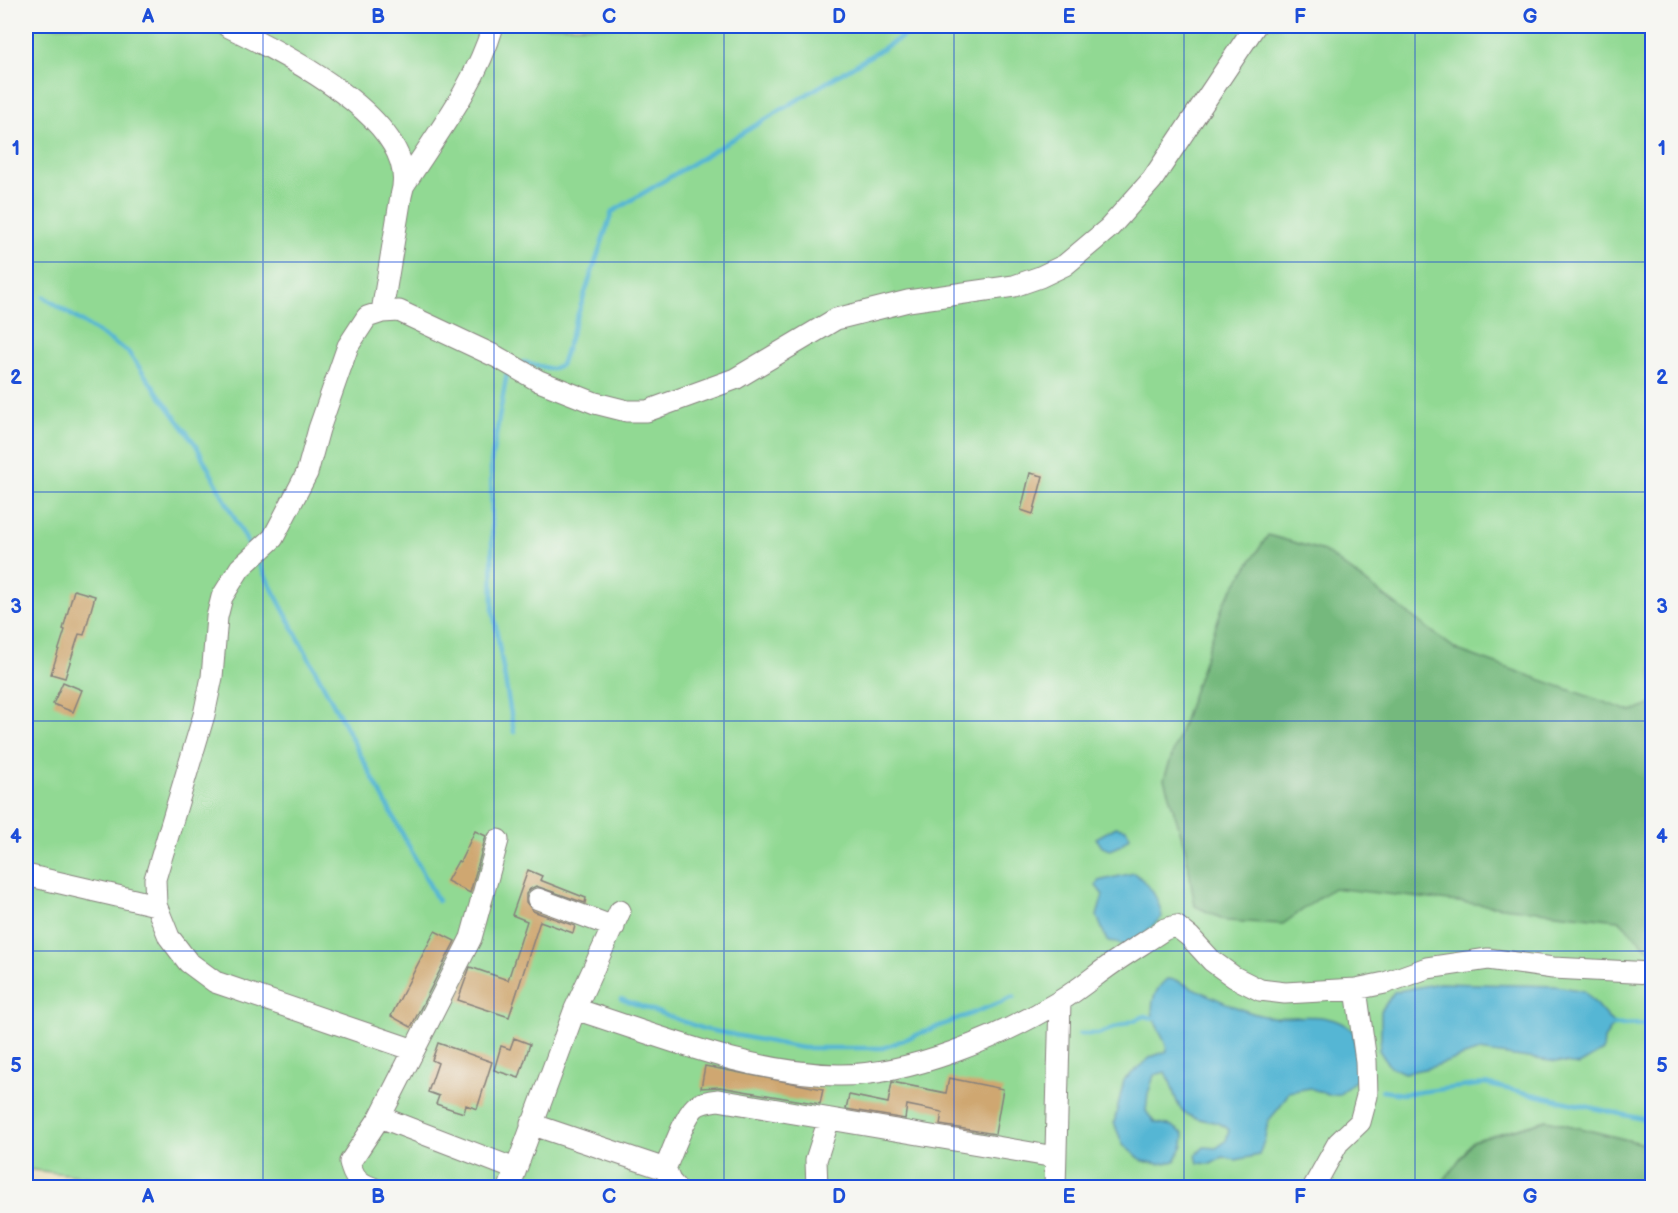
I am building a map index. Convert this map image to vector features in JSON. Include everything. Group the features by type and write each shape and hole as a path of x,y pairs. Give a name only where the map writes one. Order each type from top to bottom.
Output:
{"street":[{"path":"227,26 284,54 355,103 391,140 402,169 404,185"},
{"path":"382,312 404,185 464,93 478,66 493,26"},
{"path":"414,1050 215,982 188,962 169,937 156,905 155,879 204,715 212,677 217,617 222,597 240,568 273,538 307,473 319,429 348,346 368,317 382,312 399,311 497,357 539,381 596,403 627,411 647,411 735,378 836,319 908,301 1014,286 1065,265 1109,228 1152,180 1255,26"},
{"path":"373,1188 360,1183 352,1174 350,1162 380,1117 471,938 498,840"},
{"path":"26,875 156,905"},
{"path":"380,1117 512,1178 575,1009 617,919 538,899"},
{"path":"575,1009 720,1055 779,1068 839,1075 890,1070 942,1056 1016,1024 1060,1001 1165,929 1176,926 1191,937 1212,961 1234,977 1260,990 1302,993 1356,989 1386,983 1427,968 1488,959 1553,968 1653,974"},
{"path":"1313,1188 1338,1143 1360,1122 1367,1096 1366,1061 1356,989"},
{"path":"1055,1188 1060,1001"},
{"path":"676,1188 665,1169 689,1117 695,1107 707,1101 718,1100 1055,1157"},
{"path":"817,1188 816,1160 829,1119"},
{"path":"531,1124 665,1169"}],"green space":[{"path":"26,26 1652,26 1652,1146 1547,1120 1473,1141 1439,1188 177,1188 26,1169"},
{"path":"1268,535 1324,551 1457,650 1632,712 1652,704 1652,953 1619,920 1333,888 1283,924 1227,921 1195,906 1185,847 1164,779 1224,602"},
{"path":"1547,1120 1652,1146 1652,1187 1439,1187 1473,1141"}],"water":[{"path":"1116,827 1126,829 1130,836 1121,845 1110,850 1102,847 1096,838"},
{"path":"1134,873 1153,892 1162,917 1125,948 1117,942 1107,941 1097,916 1103,895 1096,886 1098,881"},
{"path":"1167,979 1175,980 1260,1015 1325,1018 1345,1025 1354,1032 1359,1077 1340,1094 1328,1095 1310,1088 1289,1092 1268,1121 1259,1155 1236,1160 1223,1157 1211,1164 1198,1163 1196,1155 1204,1147 1216,1148 1226,1141 1229,1130 1218,1123 1187,1114 1179,1106 1165,1072 1154,1075 1146,1111 1154,1122 1172,1126 1184,1134 1183,1145 1175,1161 1159,1164 1143,1161 1123,1145 1114,1123 1124,1080 1151,1057 1167,1051 1152,1008 1156,992"},
{"path":"1439,983 1556,986 1584,991 1614,1025 1604,1039 1603,1051 1579,1065 1479,1051 1429,1068 1404,1073 1389,1066 1379,1050 1381,1011 1394,992"}],"building":[{"path":"1030,473 1043,476 1033,514 1021,510"},
{"path":"74,590 95,596 84,635 79,634 65,678 51,674 65,630 63,629"},
{"path":"63,682 82,690 73,712 53,704"},
{"path":"475,831 486,836 470,893 447,881 458,861 460,862"},
{"path":"528,870 542,876 540,880 586,898 585,903 536,886 526,894 526,902 533,911 575,926 573,933 540,921 509,1017 458,1000 470,967 508,980 527,921 512,915"},
{"path":"435,931 455,941 411,1027 391,1016"},
{"path":"514,1038 530,1044 519,1078 494,1070 501,1046 510,1049"},
{"path":"438,1043 492,1062 477,1109 466,1105 464,1113 436,1104 439,1096 428,1092 438,1063 432,1060"},
{"path":"705,1066 823,1089 820,1104 720,1087 701,1088"},
{"path":"949,1078 1003,1089 995,1134 940,1125 942,1112 907,1105 905,1119 846,1109 849,1095 888,1103 892,1082 946,1093"}],"waterway":[{"path":"523,362 551,369 561,365 612,212 920,26"},
{"path":"44,297 128,352 196,445 251,549"},
{"path":"509,370 491,463 493,610 514,732"},
{"path":"258,562 438,901"},
{"path":"621,999 704,1029 802,1048 883,1048 1014,997"},
{"path":"1080,1034 1098,1034 1145,1016 1153,1018"},
{"path":"1614,1025 1652,1024"},
{"path":"1382,1091 1402,1094 1485,1084 1652,1121"}]}
